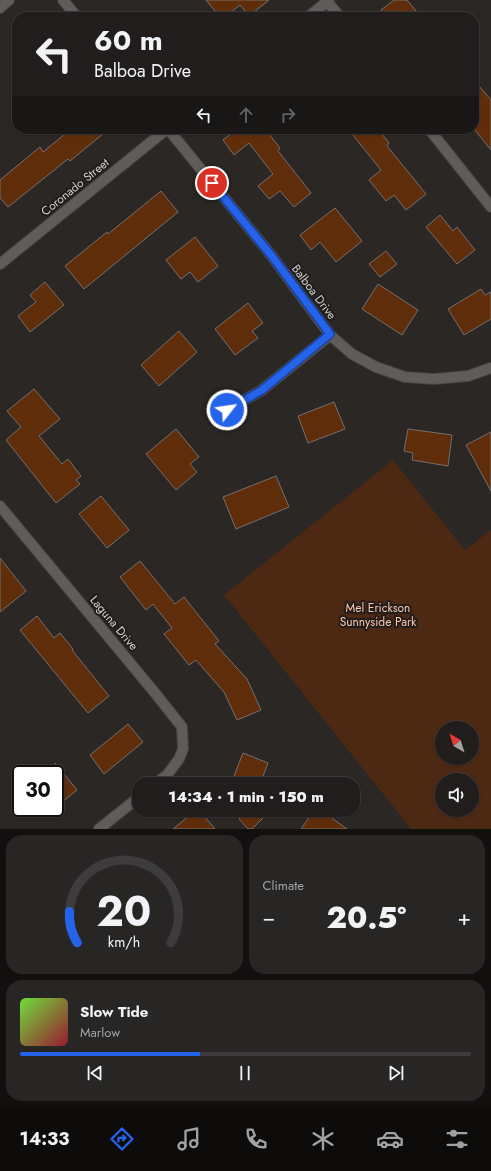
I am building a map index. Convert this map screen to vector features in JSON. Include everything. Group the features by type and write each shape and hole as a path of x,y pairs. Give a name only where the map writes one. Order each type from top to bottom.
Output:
{"street":[{"path":"0,8 9,0"},
{"path":"63,0 73,12"},
{"path":"314,12 327,0 336,12"},
{"name":"Coronado Street","path":"0,264 161,134"},
{"name":"Balboa Drive","path":"171,134 271,255 330,334 352,354 376,367 405,377 434,379 468,376 491,368"},
{"path":"433,134 491,207"},
{"path":"227,410 262,390 330,334"},
{"name":"Laguna Drive","path":"2,512 182,727 182,749 179,759 163,777"},
{"path":"100,829 132,803"}],"green space":[{"name":"Mel Erickson Sunnyside Park","path":"393,460 465,550 491,530 491,829 411,829 224,595"}],"building":[{"path":"206,0 269,0 254,12 246,12 240,5 231,12 216,12"},
{"path":"394,0 407,0 417,12 382,12 381,10"},
{"path":"479,86 491,100 491,150 478,134"},
{"path":"65,134 103,134 70,161 68,159 8,207 0,198 0,180 40,147 43,152"},
{"path":"231,134 269,134 280,148 278,151 311,193 294,207 280,191 269,199 258,186 273,174 249,143 234,155 223,140"},
{"path":"352,134 382,134 389,143 387,146 426,194 406,210 394,195 386,201 369,180 381,170"},
{"path":"161,191 178,212 84,289 65,266 107,232 108,234"},
{"path":"335,208 362,241 336,262 320,242 311,250 300,235"},
{"path":"440,215 453,231 457,227 475,250 457,264 426,227"},
{"path":"195,237 218,266 198,282 190,272 181,279 166,260"},
{"path":"386,251 397,264 380,277 369,264"},
{"path":"45,282 64,305 30,332 18,316 36,302 30,295"},
{"path":"378,284 418,310 402,335 362,309"},
{"path":"481,289 485,295 491,292 491,319 464,335 448,309"},
{"path":"248,303 263,323 252,331 258,338 235,355 215,329"},
{"path":"179,331 197,352 159,386 141,365"},
{"path":"34,389 60,419 39,436 62,464 68,459 81,476 76,480 80,484 56,503 6,440 21,427 7,411"},
{"path":"334,402 345,429 308,443 298,416"},
{"path":"176,429 199,457 190,464 197,472 176,490 146,454"},
{"path":"408,429 452,435 448,466 412,460 413,453 404,451"},
{"path":"491,432 491,491 466,445"},
{"path":"276,476 289,507 236,529 223,497"},
{"path":"101,496 129,530 107,548 79,514"},
{"path":"0,558 26,591 0,612"},
{"path":"140,561 175,604 184,597 219,641 215,644 247,679 261,710 237,720 224,692 196,660 189,665 164,634 172,628 153,604 146,610 120,577"},
{"path":"37,616 54,638 60,633 109,696 88,713 20,630"},
{"path":"128,724 143,742 104,774 90,755"},
{"path":"243,753 268,763 263,777 234,777"},
{"path":"64,774 77,790 64,801"},
{"path":"188,817 205,817 215,829 173,829"},
{"path":"241,817 264,817 252,829 248,829 239,819"},
{"path":"309,817 330,817 347,829 301,829"}],"route":[{"path":"212,183 271,255 330,334 262,390 227,410"}]}
